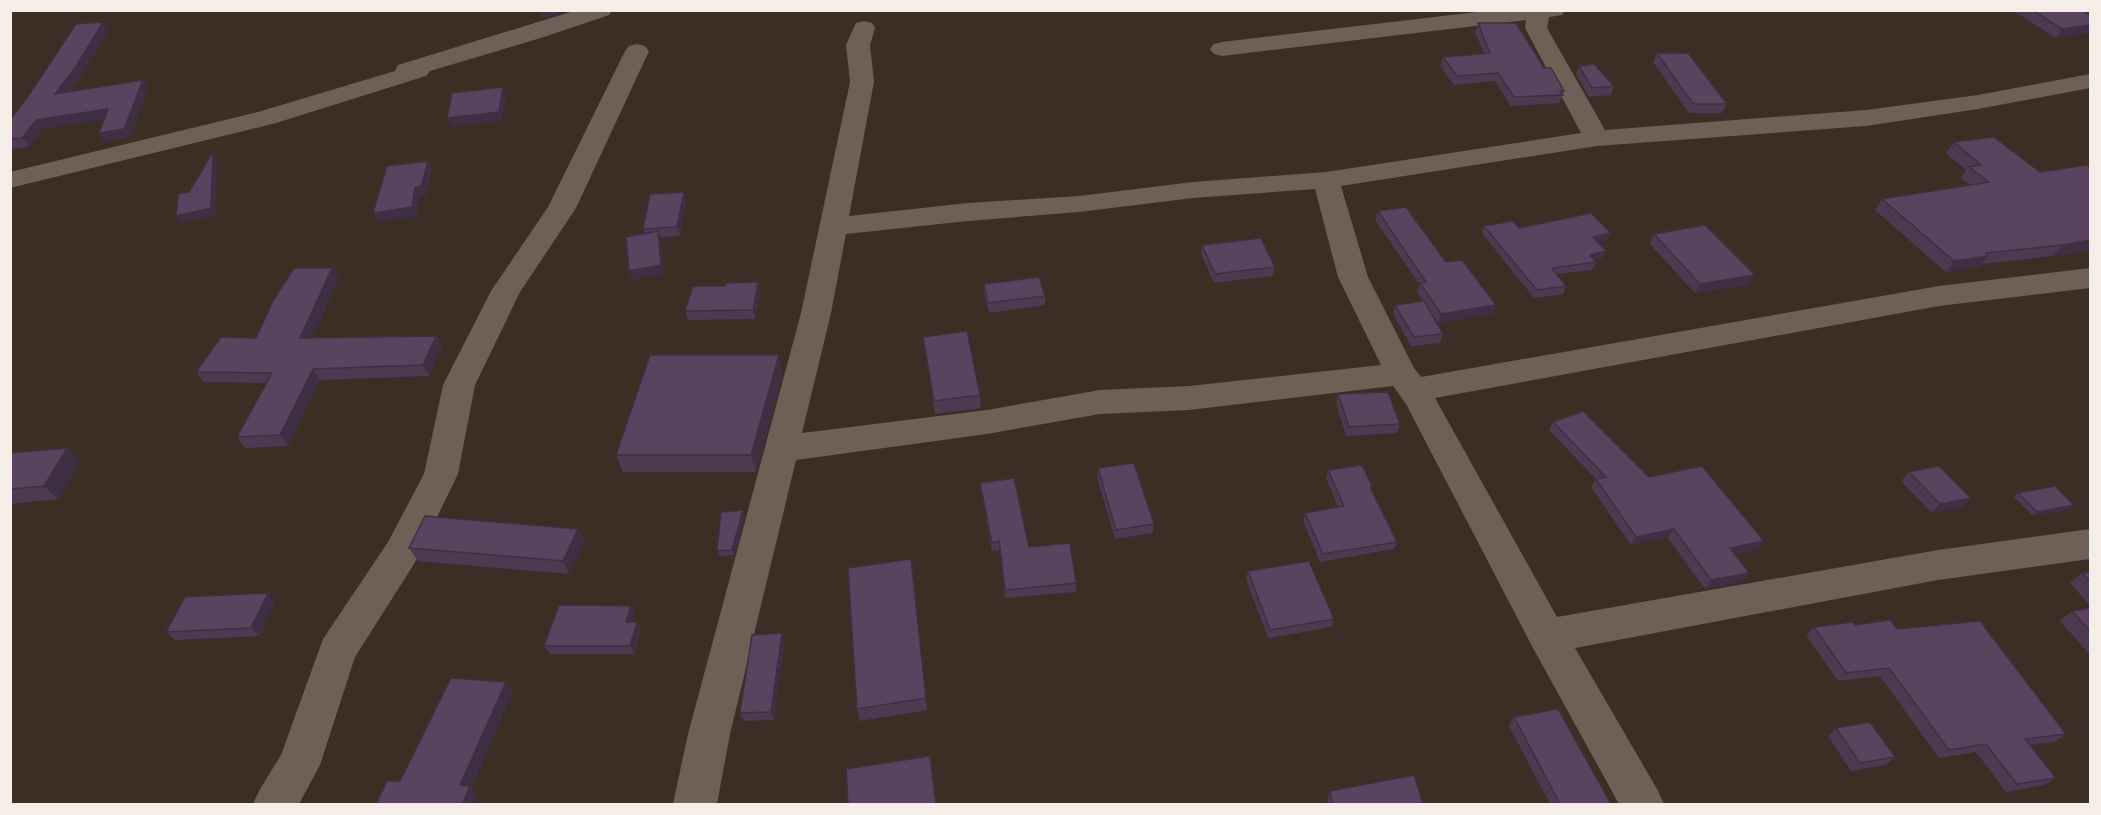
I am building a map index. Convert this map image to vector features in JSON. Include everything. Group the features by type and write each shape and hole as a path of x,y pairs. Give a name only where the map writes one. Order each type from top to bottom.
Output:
{"street":[{"path":"10,180 257,119 375,87 412,70 601,10"},
{"path":"1222,49 1547,11"},
{"path":"1547,11 1536,28 1596,138"},
{"path":"695,804 709,734 816,313 862,82 858,45 864,28"},
{"path":"275,804 299,765 337,651 401,553 441,474 459,385 506,291 562,208 636,51"},
{"path":"833,227 968,212 1079,204 1193,190 1326,180 1596,138 1866,118 1978,102 2091,81"},
{"path":"1326,180 1353,277 1406,382 1642,804"},
{"path":"780,449 987,422 1100,402 1190,398 1406,382 1939,296 2091,278"},
{"path":"1547,636 1938,565 2091,544"}],"building":[{"path":"2032,10 2082,10 2091,16 2091,25 2062,29"},
{"path":"103,22 77,65 55,94 143,80 124,129 99,133 108,109 36,120 22,138 10,139 10,120 76,24"},
{"path":"1478,23 1516,23 1544,68 1551,68 1564,91 1560,91 1563,95 1514,97 1498,73 1457,76 1443,57 1490,53"},
{"path":"1657,53 1688,53 1727,104 1693,104"},
{"path":"1594,64 1614,86 1592,88 1579,66"},
{"path":"503,87 499,112 447,118 452,93"},
{"path":"1994,137 2040,172 2087,165 2091,168 2091,240 1986,253 1988,256 1954,261 1882,199 1989,182 1969,167 1981,165 1954,142"},
{"path":"213,152 211,208 176,216 178,194 189,192"},
{"path":"428,161 421,187 415,187 412,207 373,213 387,166"},
{"path":"684,192 677,227 643,229 650,194"},
{"path":"1406,207 1446,262 1462,260 1496,305 1441,314 1420,283 1426,282 1378,211"},
{"path":"1591,213 1611,233 1593,237 1606,251 1590,255 1596,262 1552,268 1566,286 1537,290 1484,226 1513,221 1519,228"},
{"path":"1705,225 1755,275 1700,284 1654,234"},
{"path":"658,231 661,265 629,271 626,237"},
{"path":"1261,238 1275,267 1215,274 1202,245"},
{"path":"294,268 332,268 300,338 436,336 423,365 313,369 280,435 237,437 272,373 196,372 221,337 256,338 273,301"},
{"path":"1039,277 1045,296 988,303 984,284"},
{"path":"758,282 753,310 685,311 693,286 725,286 726,283"},
{"path":"1424,301 1443,334 1414,337 1395,305"},
{"path":"967,331 980,395 934,401 923,337"},
{"path":"650,355 779,355 751,455 616,455"},
{"path":"1388,392 1400,424 1349,427 1338,394"},
{"path":"1583,411 1649,477 1702,466 1764,541 1730,548 1749,573 1711,580 1674,529 1636,537 1596,479 1606,477 1553,422"},
{"path":"67,448 44,486 10,489 10,453"},
{"path":"1134,463 1154,524 1116,530 1098,468"},
{"path":"1362,465 1372,486 1370,487 1397,542 1323,554 1305,513 1344,506 1328,470"},
{"path":"1939,466 1971,498 1940,504 1909,472"},
{"path":"1014,478 1029,547 1070,543 1076,583 1005,590 999,541 992,543 980,483"},
{"path":"2055,486 2074,505 2037,512 2018,493"},
{"path":"743,510 732,550 717,551 721,512"},
{"path":"425,516 578,529 563,561 409,548"},
{"path":"911,559 926,698 857,709 848,568"},
{"path":"1309,561 1334,619 1270,630 1248,571"},
{"path":"2091,572 2091,583 2082,573"},
{"path":"268,593 251,628 166,632 185,597"},
{"path":"559,605 631,606 626,622 637,622 630,646 544,646"},
{"path":"2091,608 2091,632 2072,611"},
{"path":"1890,620 1897,629 1980,621 2066,734 2025,739 2056,778 2017,784 1986,744 1949,750 1889,668 1846,673 1814,627"},
{"path":"782,633 771,712 740,713 752,635"},
{"path":"451,678 506,682 460,785 470,786 462,804 376,804 387,781 400,781"},
{"path":"1558,709 1611,804 1560,804 1514,717"},
{"path":"1870,722 1895,757 1860,763 1836,728"},
{"path":"930,756 936,804 848,804 846,769"},
{"path":"1414,775 1423,804 1332,804 1330,791"}]}
